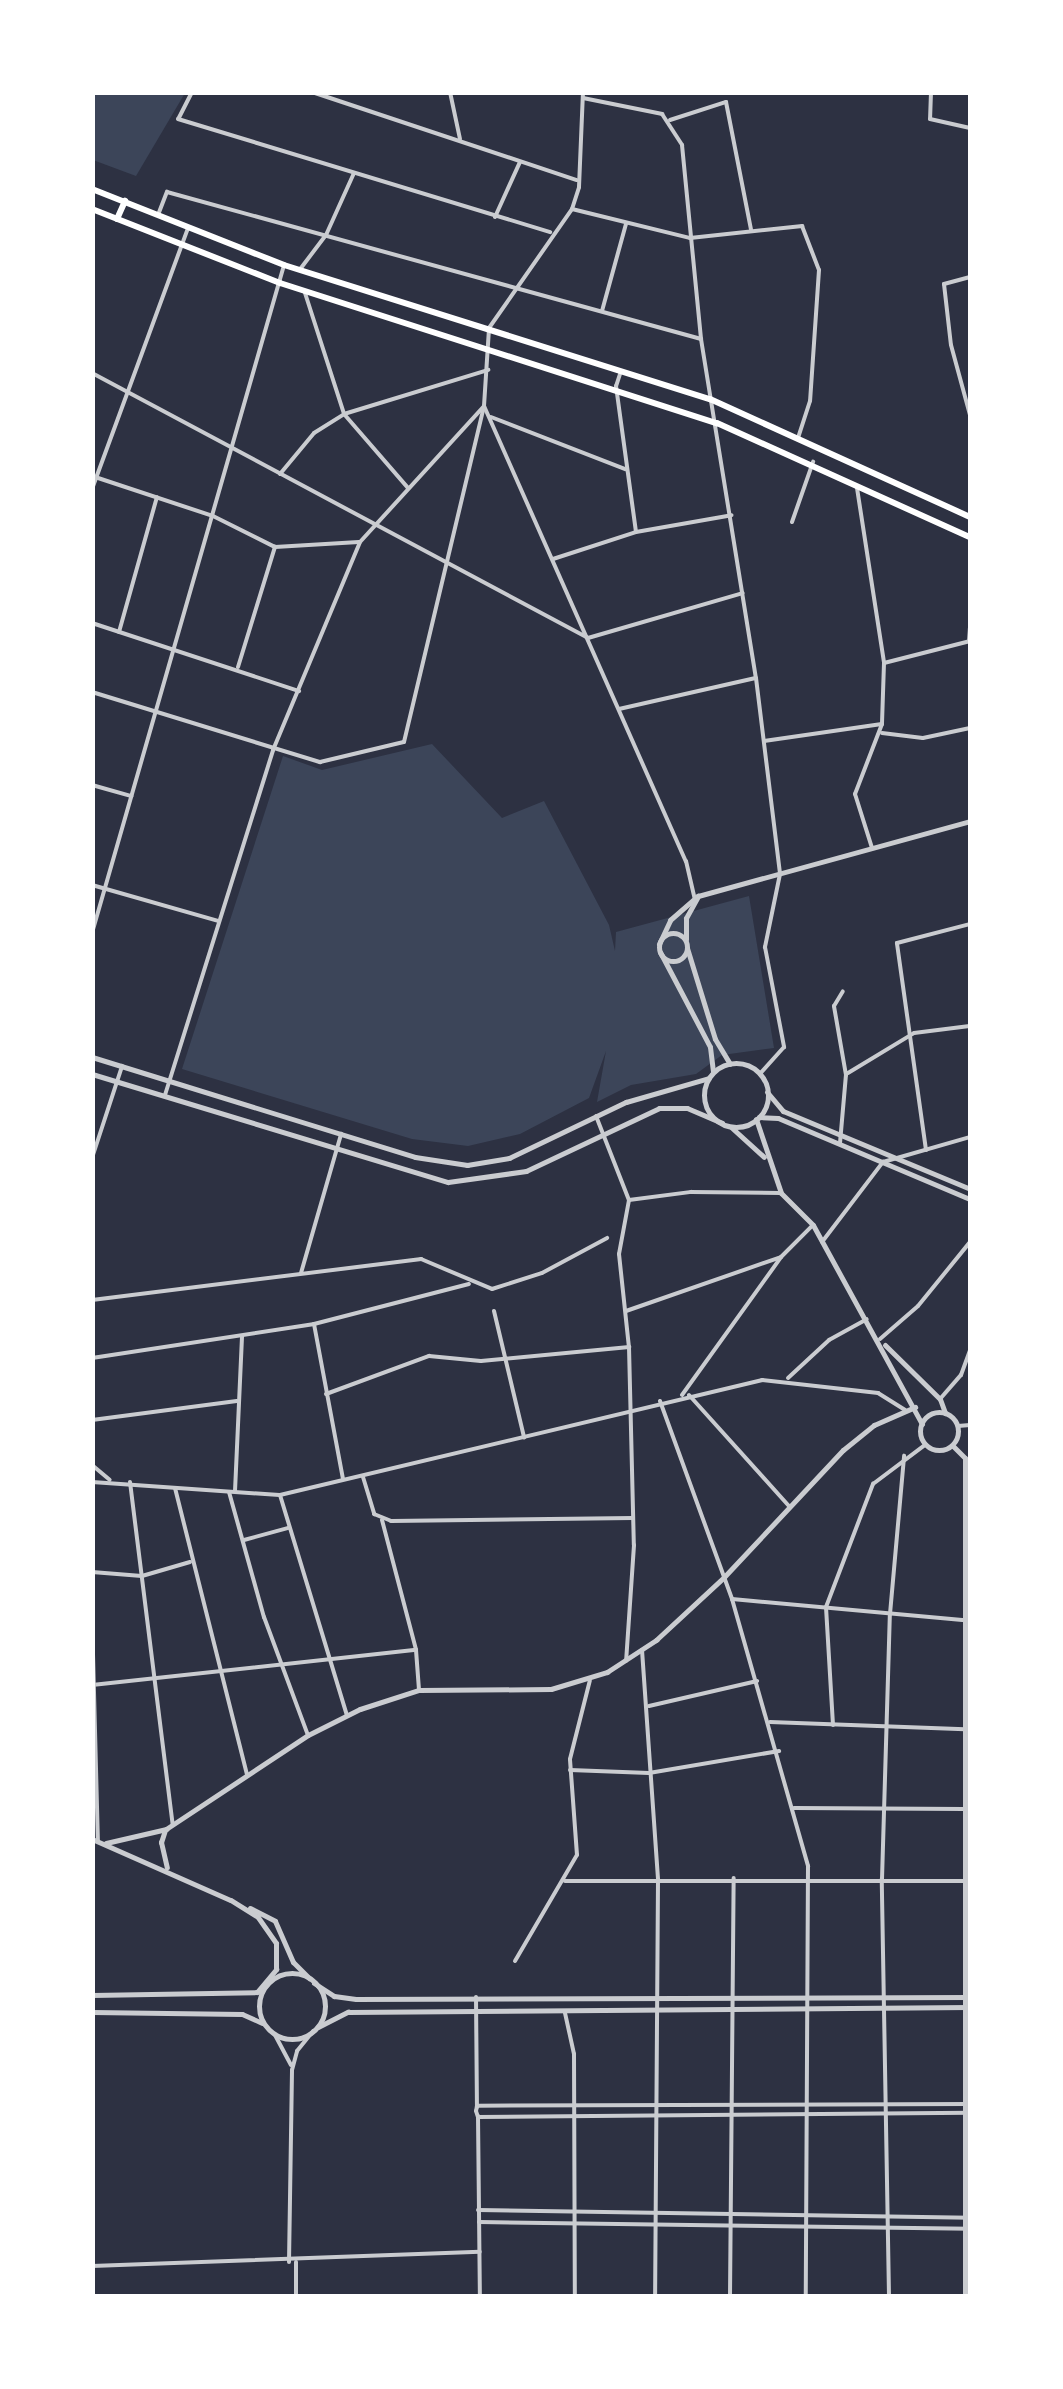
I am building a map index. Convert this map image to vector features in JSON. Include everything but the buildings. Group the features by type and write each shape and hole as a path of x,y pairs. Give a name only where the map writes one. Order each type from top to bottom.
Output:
{"main road":[{"path":"92,189 284,266 301,268 710,399 970,517"},
{"path":"117,220 124,201"},
{"path":"92,209 280,282 616,386 717,423 813,462 970,538"}],"street":[{"path":"192,92 178,120 550,232"},
{"path":"312,92 577,180"},
{"path":"450,92 460,139"},
{"path":"930,92 930,119 970,128"},
{"path":"92,692 320,762 404,742 484,406 492,348 489,328 521,284 550,232 572,209 583,95 670,120 726,102 751,230"},
{"path":"670,120 682,145 701,339 732,515 780,874 765,947 784,1046 760,1074"},
{"path":"495,216 520,162"},
{"path":"301,268 326,235 354,173"},
{"path":"158,215 167,192 178,200 521,284 701,339"},
{"path":"572,209 690,238 802,226 819,270 810,401 798,438"},
{"path":"602,311 626,224"},
{"path":"92,489 188,228"},
{"path":"92,933 284,266"},
{"path":"970,277 944,284 951,345 970,415"},
{"path":"304,290 344,414 408,488"},
{"path":"280,474 314,433 344,414 488,370"},
{"path":"621,370 616,386 636,532"},
{"path":"92,374 370,526 588,638 742,594"},
{"path":"484,406 686,862 696,898 684,925 687,945 715,1039 730,1064 760,1074"},
{"path":"164,1094 273,750 360,542 370,526 484,406"},
{"path":"490,417 625,469"},
{"path":"792,522 813,462"},
{"path":"94,477 213,516 275,548 360,542"},
{"path":"856,483 884,663 882,724 855,794 872,848"},
{"path":"119,632 158,496"},
{"path":"553,560 636,532 732,515"},
{"path":"238,669 275,548"},
{"path":"92,623 299,691"},
{"path":"884,663 970,641 970,628"},
{"path":"619,710 756,678"},
{"path":"764,741 882,724"},
{"path":"880,733 923,738 970,728"},
{"path":"92,785 132,796"},
{"path":"766,1160 706,1104 710,1048 660,952 670,920 696,898 970,821"},
{"path":"92,885 218,921"},
{"path":"926,1150 914,1033 897,943 970,924"},
{"path":"660,944 672,933 687,945"},
{"path":"660,952 674,962 687,945"},
{"path":"840,1143 846,1075 834,1014 843,991"},
{"path":"846,1075 914,1033 970,1026"},
{"path":"92,1057 415,1157 477,1164 518,1155 596,1116 711,1075 730,1064"},
{"path":"92,1158 122,1066"},
{"path":"92,1074 424,1178 475,1182 526,1171 604,1132 669,1106 725,1124 778,1118 970,1199"},
{"path":"760,1074 767,1092 783,1111 970,1188"},
{"path":"767,1092 757,1118 766,1160 782,1192 812,1225 881,1341 922,1424 926,1444"},
{"path":"596,1116 629,1200 618,1254 629,1348 633,1518 626,1661"},
{"path":"301,1273 341,1134"},
{"path":"822,1242 884,1162 970,1137"},
{"path":"629,1200 691,1192 782,1192"},
{"path":"681,1397 781,1257 812,1225"},
{"path":"92,1300 421,1259 469,1284 492,1289 532,1277 608,1238"},
{"path":"881,1341 918,1306 970,1242"},
{"path":"626,1311 781,1257"},
{"path":"92,1358 314,1324 469,1284"},
{"path":"494,1311 508,1356 524,1437"},
{"path":"786,1380 829,1340 867,1319"},
{"path":"314,1324 343,1480"},
{"path":"242,1334 232,1490 242,1540 308,1734"},
{"path":"881,1341 940,1399 945,1413 958,1426 970,1425"},
{"path":"326,1394 412,1359 629,1348"},
{"path":"940,1399 961,1375 970,1350"},
{"path":"92,1482 110,1480 280,1495 628,1408 786,1380 878,1393 905,1410"},
{"path":"689,1395 789,1506"},
{"path":"92,1420 237,1401"},
{"path":"660,1401 732,1598 794,1808 808,1879 806,2296"},
{"path":"106,1844 174,1825 308,1734 347,1714 419,1690 551,1690 590,1680 626,1661 724,1577 843,1450 914,1407"},
{"path":"922,1424 932,1413 945,1413"},
{"path":"953,1446 958,1426"},
{"path":"926,1444 937,1450 953,1446"},
{"path":"834,1725 826,1608 873,1484 904,1456 926,1444"},
{"path":"953,1446 968,1458 965,2296"},
{"path":"889,2296 882,1879 890,1614 904,1456"},
{"path":"92,1465 110,1480"},
{"path":"363,1475 369,1504 382,1520 416,1650 419,1690"},
{"path":"130,1482 174,1825"},
{"path":"174,1486 246,1774"},
{"path":"280,1495 347,1714"},
{"path":"382,1520 633,1518"},
{"path":"242,1540 288,1528"},
{"path":"92,1572 142,1576 190,1562"},
{"path":"732,1598 965,1620"},
{"path":"92,1616 95,1840 276,1922 293,1962 312,1980 348,1998 968,1996"},
{"path":"93,1685 416,1650"},
{"path":"642,1650 658,1881 654,2296"},
{"path":"515,1960 565,1881 576,1855 570,1770 590,1680"},
{"path":"648,1706 757,1681"},
{"path":"769,1722 967,1732"},
{"path":"570,1770 650,1773 778,1750"},
{"path":"794,1808 965,1809"},
{"path":"166,1829 161,1850 168,1870"},
{"path":"730,2296 729,2010 734,1878"},
{"path":"565,1881 968,1880"},
{"path":"231,1900 258,1917 276,1942 278,1960 259,2006 292,2070"},
{"path":"92,1995 236,1997 266,1986 282,1975 312,1980"},
{"path":"288,2262 292,2070 296,2051 316,2029 325,2007 312,1980"},
{"path":"476,1997 480,2296"},
{"path":"92,2012 242,2014 272,2032 294,2039 340,2013 968,2007"},
{"path":"565,2012 575,2105 575,2296"},
{"path":"478,2106 968,2103"},
{"path":"478,2117 968,2114"},
{"path":"478,2210 968,2218"},
{"path":"479,2222 968,2228"},
{"path":"92,2266 296,2262 480,2252"},
{"path":"296,2262 296,2296"}],"shaded area":[{"path":"92,93 185,93 136,176 93,160"},
{"path":"432,744 502,818 544,801 609,925 615,951 616,932 749,896 774,1048 722,1055 696,1074 631,1085 597,1102 606,1051 589,1098 520,1134 468,1146 412,1139 182,1069 283,756 322,770"}]}
